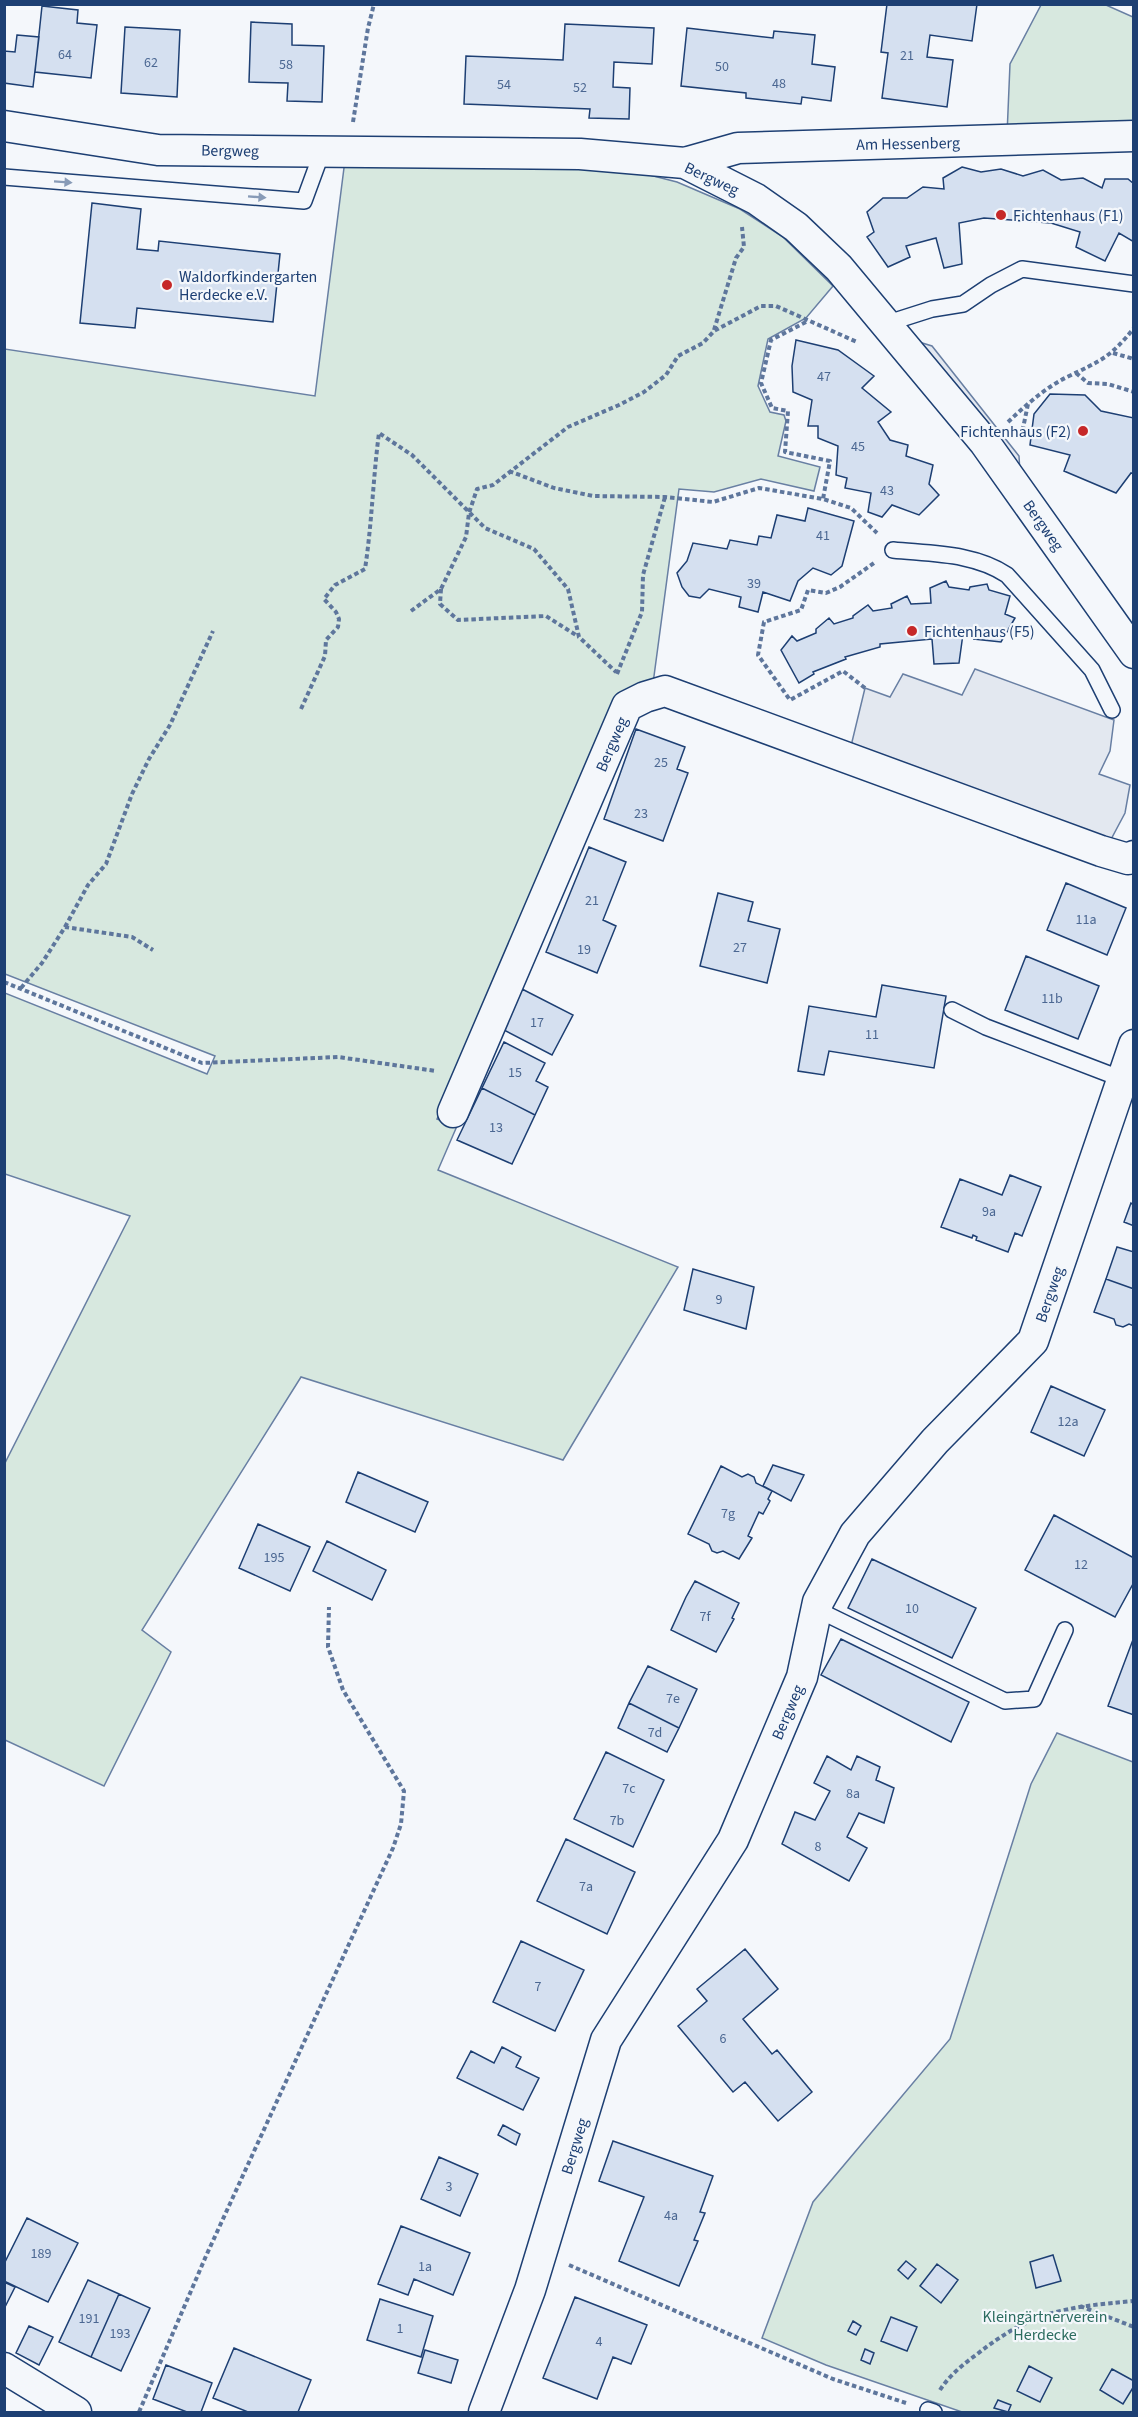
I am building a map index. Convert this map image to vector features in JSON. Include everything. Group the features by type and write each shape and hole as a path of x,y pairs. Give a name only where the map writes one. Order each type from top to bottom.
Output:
{"street":[{"name":"Bergweg","path":"4,126 158,150 580,154 685,163 756,199 796,227 830,260 985,443 1134,653"},
{"name":"Am Hessenberg","path":"685,163 738,148 1134,136"},
{"name":"Bergweg","path":"453,1112 627,706 645,697 665,691 1101,851 1128,859 1134,856"},
{"name":"Bergweg","path":"484,2412 530,2290 606,2040 733,1840 802,1677 818,1602 855,1534 935,1441 1032,1341 1134,1045"},
{"path":"4,2368 76,2412"}],"lane":[{"path":"4,177 304,201 322,152"},
{"path":"885,324 932,309 963,304 991,285 1022,269 1134,284"},
{"path":"893,549 973,559 993,566 1007,575 1092,669 1112,710"},
{"path":"952,1010 986,1027 1122,1079"},
{"path":"816,1609 1005,1701 1034,1700 1065,1630"}],"path":[{"path":"357,84 374,4"},
{"path":"714,331 736,258 744,247 742,228 756,199"},
{"path":"627,706 616,672 579,637 546,616 458,620 440,604 441,589 466,537 469,513 477,489 493,485 568,427 644,392 666,375 678,356 703,343 714,331 761,306 776,306 861,344"},
{"path":"807,321 771,340 760,383 772,408 788,411 785,452 830,461 823,499"},
{"path":"1028,403 1076,373 1094,366 1118,349 1134,328"},
{"path":"1112,352 1134,359"},
{"path":"1076,373 1088,383 1108,384 1134,392"},
{"path":"301,709 325,656 326,640 338,627 339,619 336,612 324,599 335,585 366,569 379,433 412,455 485,528 534,549 568,589 579,637"},
{"path":"509,471 554,488 593,496 665,497 713,502 759,488 823,499 851,508 893,549 826,594 808,591 801,610 764,622 758,655 790,700 843,671 865,688"},
{"path":"616,672 642,612 643,575 665,497"},
{"path":"411,611 441,589"},
{"path":"21,988 42,963 88,885 106,864 132,794 149,759 170,725 213,630"},
{"path":"65,927 132,937 153,951"},
{"path":"4,982 202,1063 338,1057 469,1076"},
{"path":"139,2412 210,2246 393,1848 401,1824 404,1791 343,1689 328,1647 329,1607"},
{"path":"541,2253 833,2379 931,2411 945,2382 990,2343 1015,2327 1047,2313 1079,2306 1134,2301"},
{"path":"1079,2306 1134,2327"}],"green space":[{"path":"1041,5 1106,5 1133,17 1133,128 1007,135 1010,64"},
{"path":"345,160 626,169 677,182 740,209 783,237 833,286 806,318 768,339 758,386 770,412 784,415 786,421 778,456 820,467 814,491 761,479 714,492 679,489 652,691 461,1065 437,1119 457,1126 438,1170 678,1267 563,1460 301,1377 142,1630 171,1652 104,1786 5,1740 4,1465 130,1216 5,1174 5,993 207,1074 215,1056 5,974 5,349 315,396"},
{"name":"Kleingärtnerverein Herdecke","path":"1057,1733 1133,1762 1133,2412 962,2412 826,2365 762,2338 813,2202 950,2039 1031,1784"}],"shaded area":[{"path":"919,342 932,346 1019,456 1020,473"},
{"path":"975,669 1114,720 1110,751 1099,774 1130,785 1125,813 1109,843 851,746 865,688 890,697 903,674 962,695"}],"building":[{"path":"887,4 977,4 972,41 930,35 927,57 953,60 947,107 882,98 888,53 881,52"},
{"path":"42,6 78,10 77,23 97,25 91,78 35,72"},
{"path":"251,22 292,24 292,45 324,46 322,102 287,101 288,83 249,82"},
{"path":"565,24 654,28 652,64 614,62 613,87 630,88 629,119 589,118 590,109 464,104 466,56 563,60"},
{"path":"125,27 180,30 177,97 121,93"},
{"path":"687,28 773,38 774,31 815,35 812,64 835,67 831,101 802,97 801,104 746,98 746,93 681,86"},
{"path":"17,35 39,37 33,87 4,83 4,51 15,52"},
{"name":"Fichtenhaus (F1)","path":"962,167 981,172 1001,169 1023,176 1043,170 1061,180 1083,178 1102,188 1105,179 1128,179 1134,184 1134,242 1119,233 1105,261 1076,247 1080,232 1051,223 984,218 959,223 962,264 944,268 936,238 906,246 910,257 888,267 867,237 874,232 867,212 883,198 907,198 923,187 944,189 943,178"},
{"path":"92,203 141,209 137,249 158,251 159,241 280,254 273,322 137,308 135,328 80,323"},
{"path":"796,340 838,350 874,376 862,388 891,412 878,422 890,440 908,445 906,456 933,465 929,484 939,495 919,515 892,505 882,517 868,512 871,493 845,488 847,478 836,475 838,446 818,438 818,426 808,426 812,400 793,392 792,366"},
{"name":"Fichtenhaus (F2)","path":"1050,394 1085,395 1101,411 1134,418 1134,474 1131,473 1116,493 1064,471 1070,455 1030,445 1034,414"},
{"path":"808,508 854,521 842,566 831,575 813,568 798,581 790,601 763,592 758,612 739,607 741,597 709,589 700,598 689,596 682,587 677,573 687,561 693,543 727,549 730,540 757,545 759,536 771,538 777,515 805,521"},
{"name":"Fichtenhaus (F5)","path":"946,581 949,587 969,590 970,587 987,584 989,590 1010,596 1005,614 1015,618 1001,642 974,639 975,636 963,634 959,663 934,664 932,639 880,644 880,647 845,657 846,659 813,672 814,674 799,683 781,650 792,636 797,641 816,633 816,629 829,618 834,624 853,618 868,605 873,611 892,608 891,604 907,596 911,604 931,603 930,588"},
{"path":"636,729 685,747 677,769 688,773 663,841 604,819"},
{"path":"589,847 626,862 603,920 616,926 597,973 546,952"},
{"path":"1066,883 1126,908 1107,955 1047,930"},
{"path":"718,893 753,902 748,921 780,929 767,983 700,966"},
{"path":"1026,956 1099,986 1078,1039 1005,1010"},
{"path":"882,985 946,996 934,1068 829,1051 824,1075 798,1071 809,1006 876,1017"},
{"path":"522,989 573,1015 552,1055 502,1029"},
{"path":"504,1042 545,1063 536,1081 548,1087 535,1115 482,1088"},
{"path":"482,1088 535,1115 512,1164 457,1140"},
{"path":"1010,1175 1041,1187 1022,1236 1015,1233 1008,1252 976,1240 977,1237 973,1235 972,1238 941,1227 960,1179 1002,1195"},
{"path":"1131,1203 1134,1205 1134,1226 1124,1222"},
{"path":"1117,1247 1134,1252 1134,1289 1106,1279"},
{"path":"693,1269 754,1287 746,1329 684,1310"},
{"path":"1106,1279 1134,1289 1134,1326 1116,1325 1114,1319 1094,1312"},
{"path":"1051,1386 1105,1410 1084,1456 1031,1432"},
{"path":"773,1465 804,1475 791,1501 763,1486"},
{"path":"721,1466 742,1477 748,1474 754,1477 756,1483 772,1491 768,1499 770,1501 763,1514 759,1512 748,1536 752,1538 739,1559 723,1551 717,1553 712,1551 709,1544 688,1534"},
{"path":"358,1472 428,1502 415,1532 346,1502"},
{"path":"1054,1515 1134,1558 1134,1582 1115,1617 1025,1570"},
{"path":"258,1524 310,1547 290,1591 239,1568"},
{"path":"327,1541 386,1570 372,1600 313,1571"},
{"path":"872,1559 976,1608 952,1658 848,1608"},
{"path":"695,1581 739,1603 732,1618 734,1619 716,1652 671,1630"},
{"path":"1134,1637 1134,1715 1108,1706"},
{"path":"841,1639 969,1702 951,1742 821,1675"},
{"path":"648,1666 697,1689 679,1728 629,1703"},
{"path":"629,1703 679,1728 667,1752 618,1728"},
{"path":"606,1752 664,1780 633,1847 574,1819"},
{"path":"827,1756 851,1770 857,1756 880,1767 876,1780 894,1788 884,1823 859,1813 847,1837 867,1848 849,1881 782,1844 795,1812 815,1820 830,1791 814,1783"},
{"path":"566,1839 635,1872 607,1934 537,1901"},
{"path":"521,1941 584,1970 555,2031 493,2002"},
{"path":"745,1949 778,1989 743,2019 772,2054 777,2050 812,2092 778,2121 745,2082 733,2092 678,2026 707,2001 697,1989"},
{"path":"502,2047 521,2057 516,2067 539,2078 523,2110 457,2078 471,2051 494,2063"},
{"path":"503,2125 520,2134 516,2145 498,2135"},
{"path":"613,2141 713,2176 700,2212 705,2213 694,2240 698,2241 679,2286 619,2261 644,2197 599,2181"},
{"path":"439,2157 478,2174 460,2216 421,2199"},
{"path":"27,2218 78,2243 48,2302 4,2281 4,2264"},
{"path":"401,2226 470,2253 453,2295 414,2279 408,2295 378,2284"},
{"path":"1053,2255 1061,2281 1036,2288 1030,2262"},
{"path":"906,2261 916,2269 908,2279 898,2270"},
{"path":"937,2264 958,2280 941,2303 920,2286"},
{"path":"88,2280 119,2294 91,2357 59,2342"},
{"path":"4,2282 15,2287 4,2309"},
{"path":"119,2294 150,2308 121,2371 91,2357"},
{"path":"575,2297 647,2325 631,2364 613,2357 597,2399 543,2378"},
{"path":"380,2299 433,2316 421,2357 367,2340"},
{"path":"891,2317 917,2327 907,2351 881,2341"},
{"path":"853,2321 861,2326 856,2335 848,2331"},
{"path":"29,2326 53,2337 39,2365 16,2353"},
{"path":"234,2348 311,2380 298,2412 248,2412 213,2398"},
{"path":"865,2349 874,2353 870,2364 861,2360"},
{"path":"425,2350 458,2360 451,2383 418,2373"},
{"path":"166,2365 212,2383 201,2412 187,2412 153,2399"},
{"path":"1029,2366 1052,2378 1040,2402 1017,2391"},
{"path":"1112,2369 1134,2381 1134,2386 1123,2404 1100,2390"},
{"path":"998,2400 1011,2405 1008,2412 994,2408"}],"place":[{"name":"Fichtenhaus (F1)","path":"1001,215"},
{"name":"Waldorfkindergarten Herdecke e.V.","path":"167,285"},
{"name":"Fichtenhaus (F2)","path":"1083,431"},
{"name":"Fichtenhaus (F5)","path":"912,631"}]}
